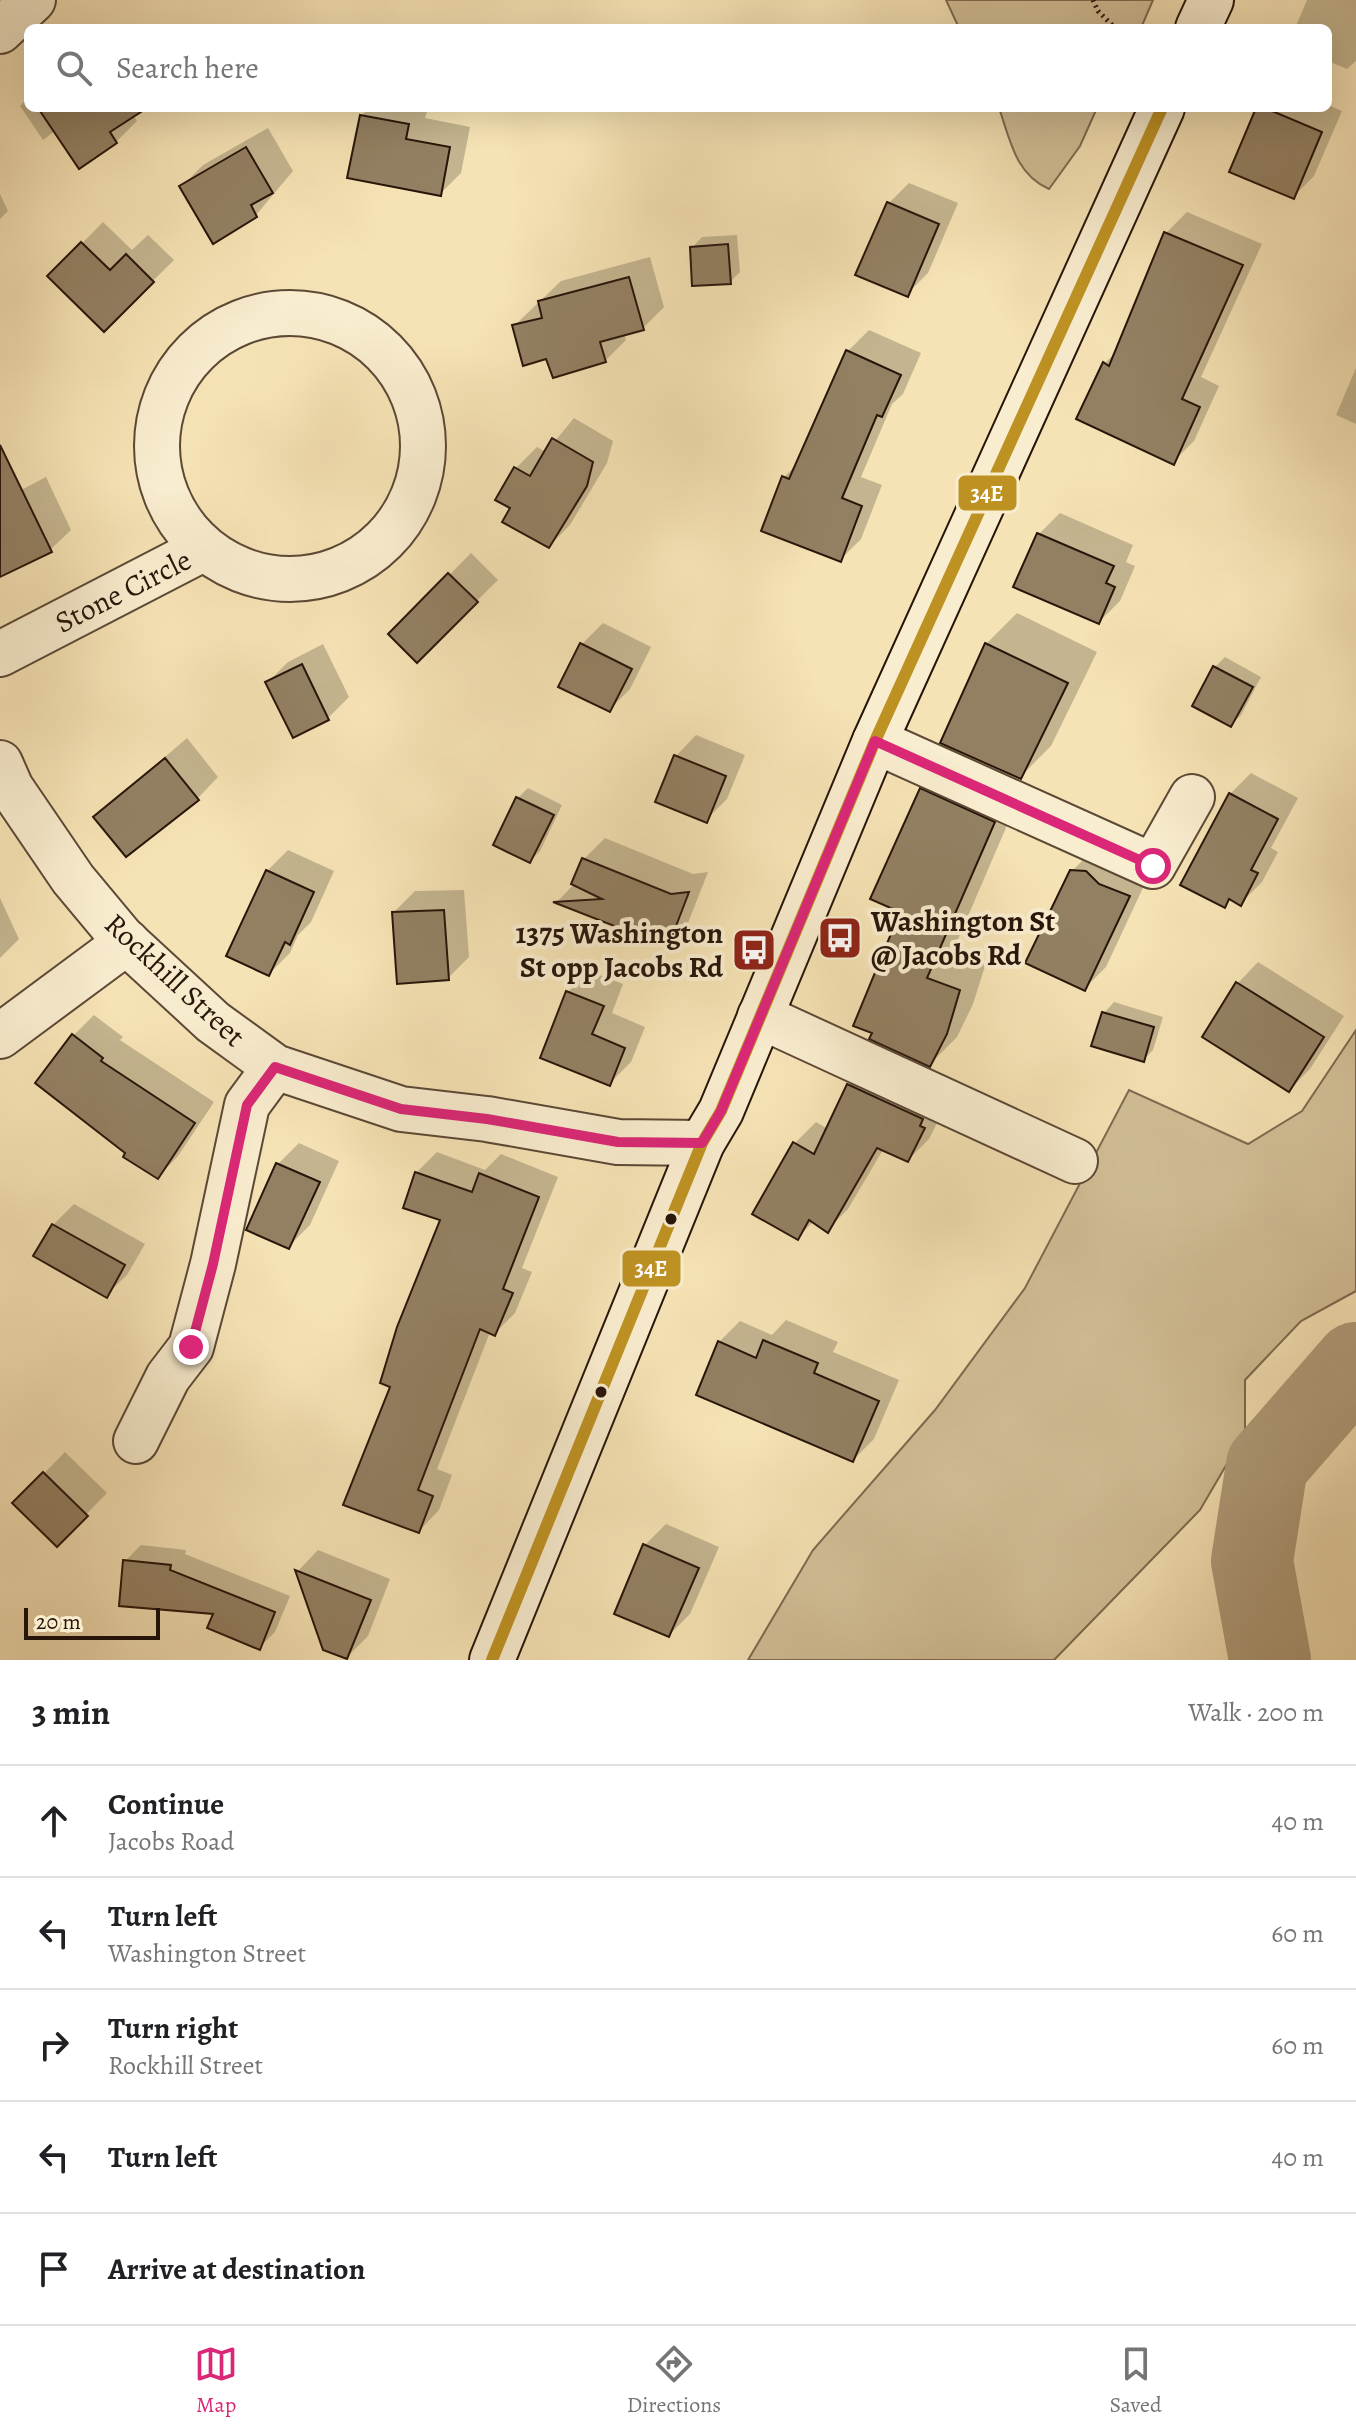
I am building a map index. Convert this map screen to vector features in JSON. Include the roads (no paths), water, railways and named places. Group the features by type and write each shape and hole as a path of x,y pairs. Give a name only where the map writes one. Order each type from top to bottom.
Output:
{"street":[{"path":"0,31 33,0"},
{"path":"1200,24 1211,0"},
{"path":"492,1660 702,1143 721,1111 875,741 1160,112"},
{"name":"Stone Circle","path":"301,313 343,322 379,345 408,381 423,425 423,471 406,514 376,550 335,573 289,581 244,573 203,549 176,517 159,478 156,436 166,395 188,359 220,332 259,316 301,313"},
{"name":"Stone Circle","path":"0,654 203,549"},
{"path":"875,741 1153,866 1192,797"},
{"name":"Rockhill Street","path":"0,763 11,788 73,879 127,942 213,1022 275,1067 401,1109 487,1119 618,1142 702,1143"},
{"path":"0,1036 127,942"},
{"path":"760,1016 1075,1161"},
{"path":"136,1441 168,1377 191,1347 213,1264 247,1105 275,1067"}],"waterway":[{"path":"1270,1660 1252,1561 1267,1465 1356,1363"}],"place":[{"name":"Washington St @ Jacobs Rd","path":"840,938"},
{"name":"1375 Washington St opp Jacobs Rd","path":"754,950"}]}
